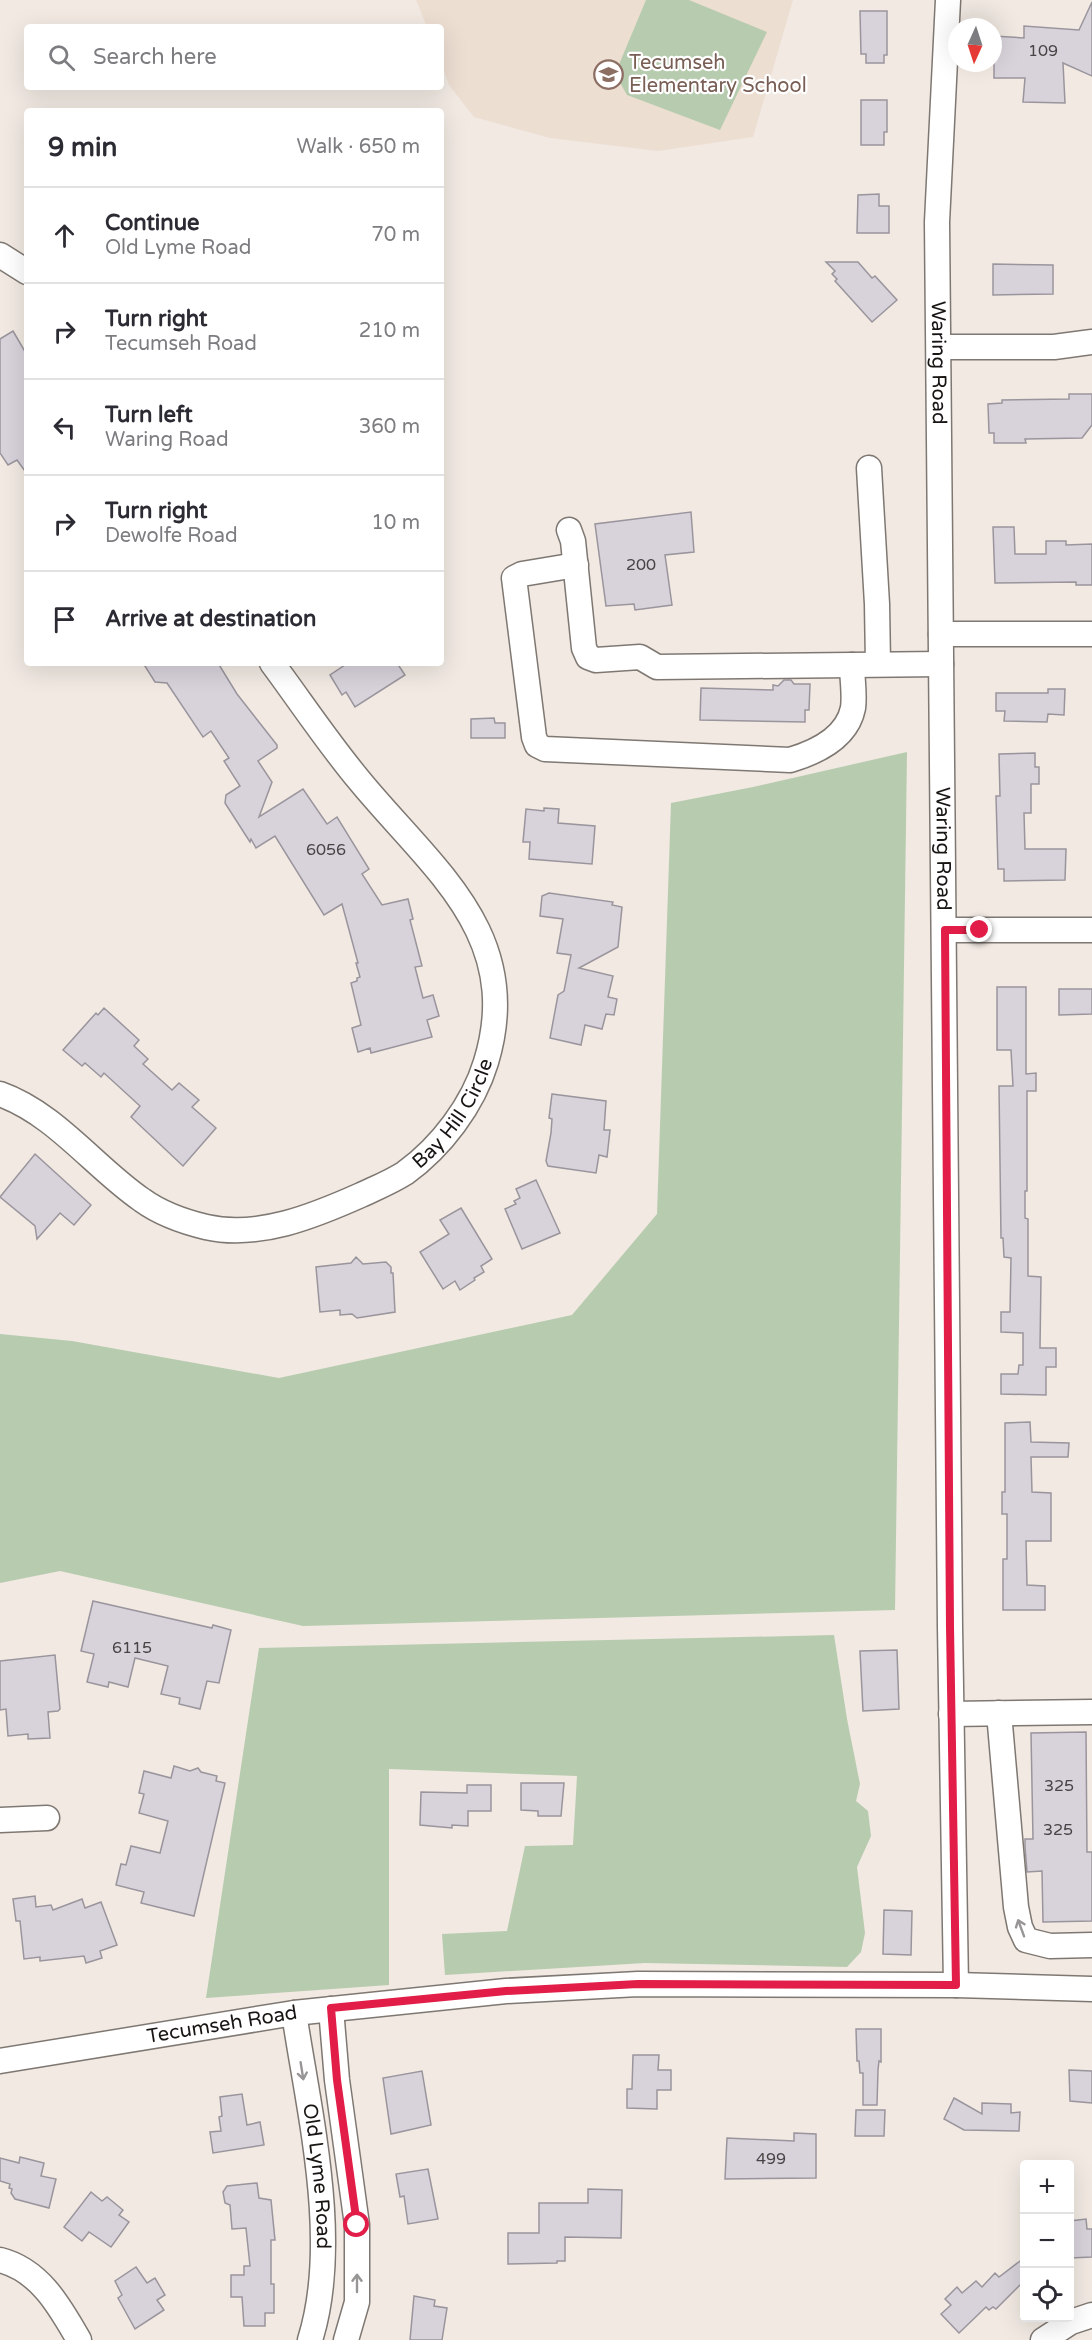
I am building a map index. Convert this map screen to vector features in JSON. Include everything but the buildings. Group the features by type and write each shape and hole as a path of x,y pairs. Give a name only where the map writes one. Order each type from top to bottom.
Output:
{"street":[{"name":"Waring Road","path":"948,0 937,222 951,1714 956,1985"},
{"path":"0,255 24,270"},
{"path":"939,347 1054,347 1092,342"},
{"path":"868,468 877,604 878,664"},
{"path":"570,530 576,565 584,648 588,657 596,660 640,657 657,667 941,664"},
{"path":"576,565 522,574 514,578 534,736 537,745 545,749 790,760 831,742 848,724 854,706 852,665"},
{"path":"941,634 1092,634"},
{"name":"Bay Hill Circle","path":"0,1094 47,1120 143,1201 188,1222 210,1228 237,1230 260,1229 326,1211 396,1179 424,1159 460,1114 480,1081 492,1041 496,993 492,964 479,929 455,891 357,778 274,666"},
{"path":"945,930 1092,930"},
{"path":"951,1714 1092,1712"},
{"path":"999,1713 1016,1907 1020,1927 1026,1940 1050,1946 1092,1945"},
{"path":"0,1820 46,1818"},
{"name":"Tecumseh Road","path":"0,2061 294,2013 506,1991 638,1984 956,1985 1092,1989"},
{"name":"Old Lyme Road","path":"331,2008 337,2080 357,2225 357,2302 346,2340"},
{"name":"Old Lyme Road","path":"294,2013 321,2202 323,2250 319,2303 310,2340"},
{"path":"0,2260 28,2272 57,2301 79,2340"},
{"path":"1043,2340 1071,2322 1092,2315"}],"shaded area":[{"name":"Tecumseh Elementary School","path":"416,0 793,0 753,137 658,151 550,138 474,117 449,85 444,71 444,24 426,24"}],"green space":[{"path":"646,0 689,0 767,32 720,130 627,95 615,74"},
{"path":"907,752 895,1610 303,1626 60,1571 0,1583 0,1334 72,1341 279,1378 572,1315 657,1214 671,803"},
{"path":"834,1635 860,1784 856,1801 868,1811 871,1836 857,1867 865,1933 861,1952 847,1967 645,1963 445,1975 442,1934 507,1931 525,1846 573,1845 577,1776 389,1769 389,1985 206,1998 259,1648"}],"place":[{"name":"Tecumseh Elementary School","path":"608,74"}],"route":[{"path":"357,2225 337,2080 331,2008 506,1991 638,1984 956,1985 950,1627 945,930 980,930"}]}
